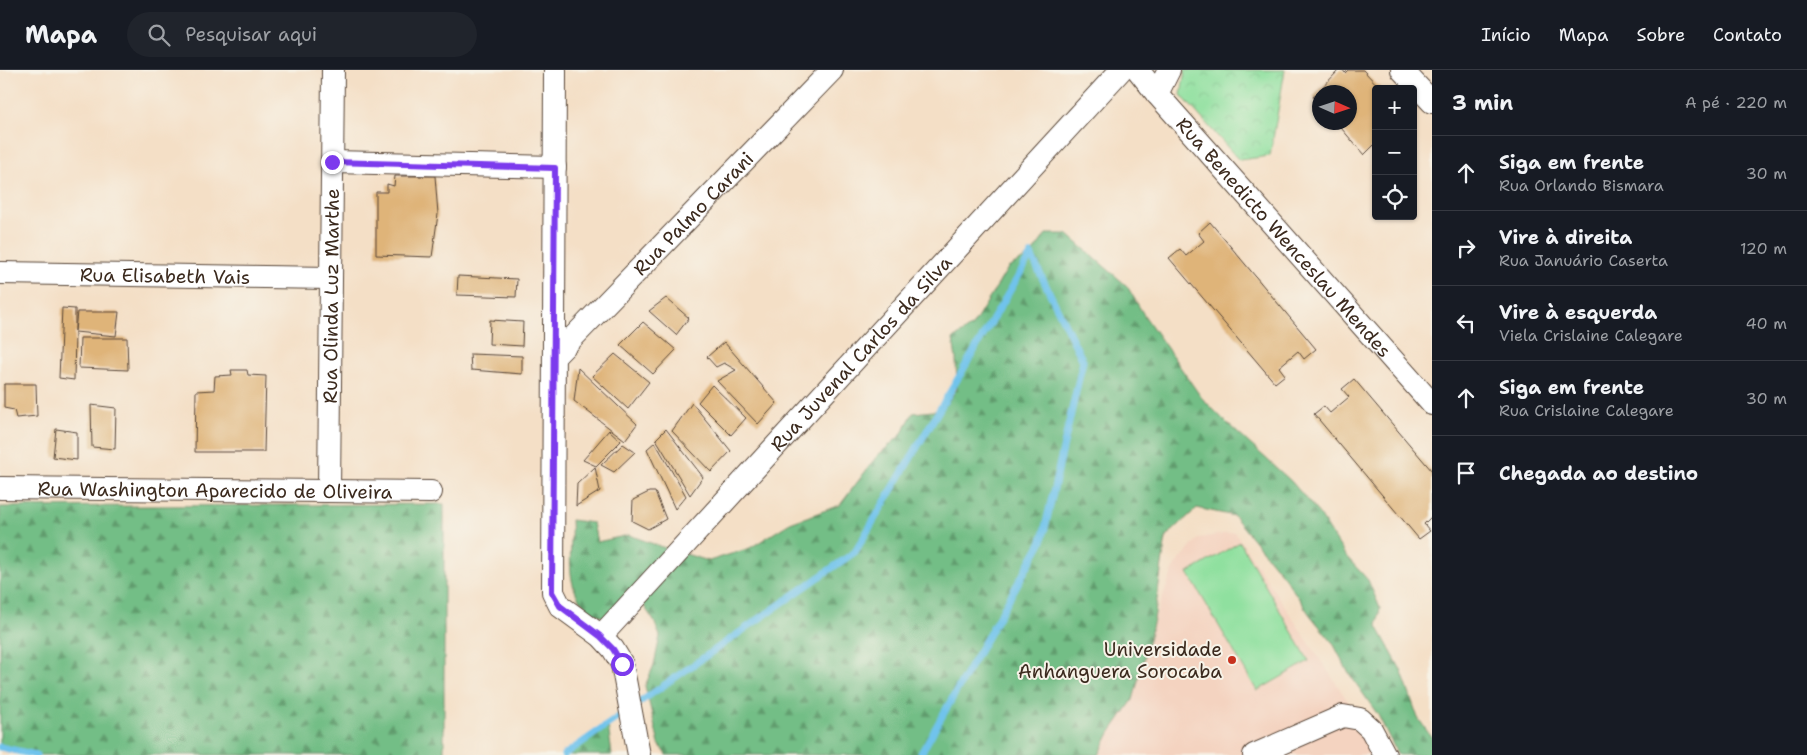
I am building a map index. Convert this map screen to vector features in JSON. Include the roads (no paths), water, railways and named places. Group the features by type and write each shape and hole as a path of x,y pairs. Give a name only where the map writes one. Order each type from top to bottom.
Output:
{"street":[{"name":"Rua Olinda Luz Marthe","path":"329,491 333,70"},
{"path":"555,70 552,592 560,606 600,636 613,649 622,664 638,749"},
{"name":"Rua Palmo Carani","path":"554,356 832,70"},
{"name":"Rua Juvenal Carlos da Silva","path":"600,636 1121,70"},
{"name":"Rua Benedicto Wenceslau Mendes","path":"1138,70 1157,94 1432,404"},
{"path":"1157,94 1169,70"},
{"path":"1402,70 1428,90"},
{"path":"332,162 430,163 555,168"},
{"name":"Rua Elisabeth Vais","path":"0,273 331,278"},
{"name":"Rua Washington Aparecido de Oliveira","path":"0,488 431,492"},
{"path":"1254,755 1343,716 1360,719 1371,729 1378,753"}],"waterway":[{"path":"564,755 855,552 1031,255"},
{"path":"920,755 1042,541 1083,361 1031,255"},
{"path":"0,747 36,755"}],"place":[{"name":"Universidade Anhanguera Sorocaba","path":"1232,660"}]}
